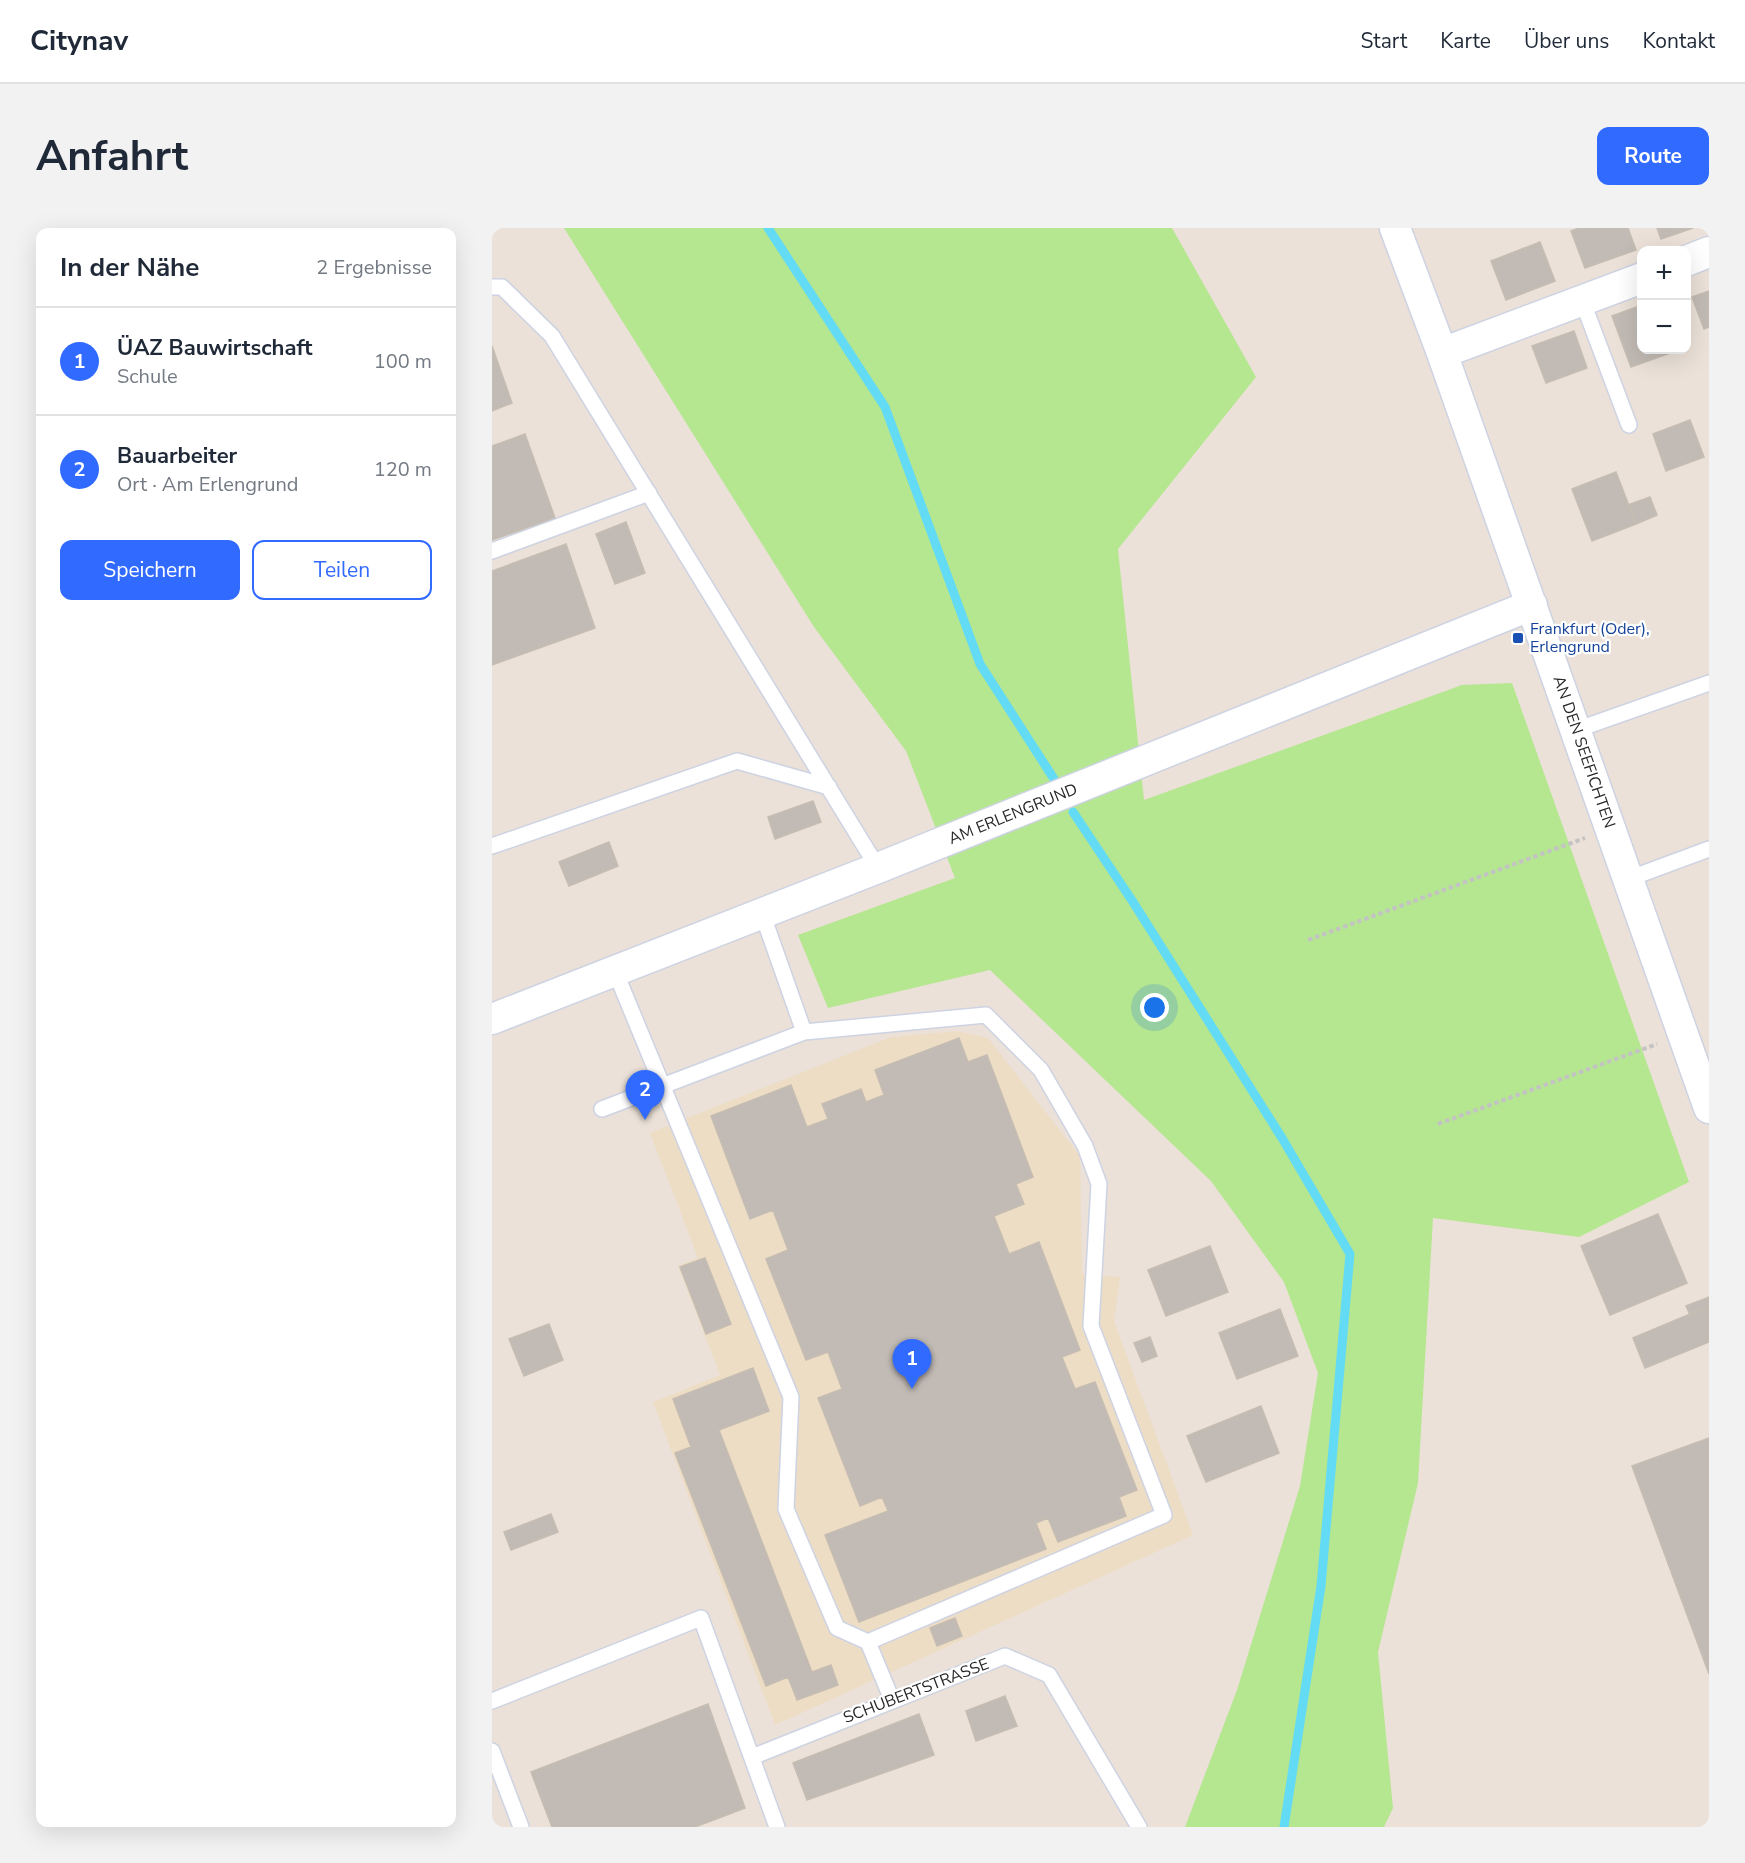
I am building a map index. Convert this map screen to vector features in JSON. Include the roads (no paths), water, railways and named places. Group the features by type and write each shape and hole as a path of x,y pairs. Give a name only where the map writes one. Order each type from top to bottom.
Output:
{"street":[{"name":"AN DEN SEEFICHTEN","path":"1395,228 1532,605 1709,1108"},
{"path":"1691,259 1709,252"},
{"path":"1442,353 1637,279"},
{"name":"AM ERLENGRUND","path":"492,1019 878,868 1532,605"}],"lane":[{"path":"492,287 502,287 552,336 878,868"},
{"path":"1582,300 1629,425"},
{"path":"492,551 649,493"},
{"path":"1576,730 1709,683"},
{"path":"492,846 737,761 829,787"},
{"path":"1628,879 1709,849"},
{"path":"762,913 804,1032"},
{"path":"615,971 791,1397 786,1509 837,1628 868,1642 892,1700"},
{"path":"602,1109 804,1032 986,1015 1041,1070 1085,1146 1099,1184 1091,1326 1164,1515 868,1642"},
{"path":"492,1701 701,1618 777,1827"},
{"name":"SCHUBERTSTRASSE","path":"752,1756 1005,1656 1050,1675 1139,1827"},
{"path":"492,1751 521,1827"}],"waterway":[{"path":"768,228 885,407 980,664 1054,779"},
{"path":"1073,812 1133,902 1282,1138 1350,1254 1321,1586 1284,1827"}],"place":[{"name":"Frankfurt (Oder), Erlengrund","path":"1518,638"},
{"name":"Bauarbeiter","path":"645,1120"},
{"name":"ÜAZ Bauwirtschaft","path":"912,1389"}]}
